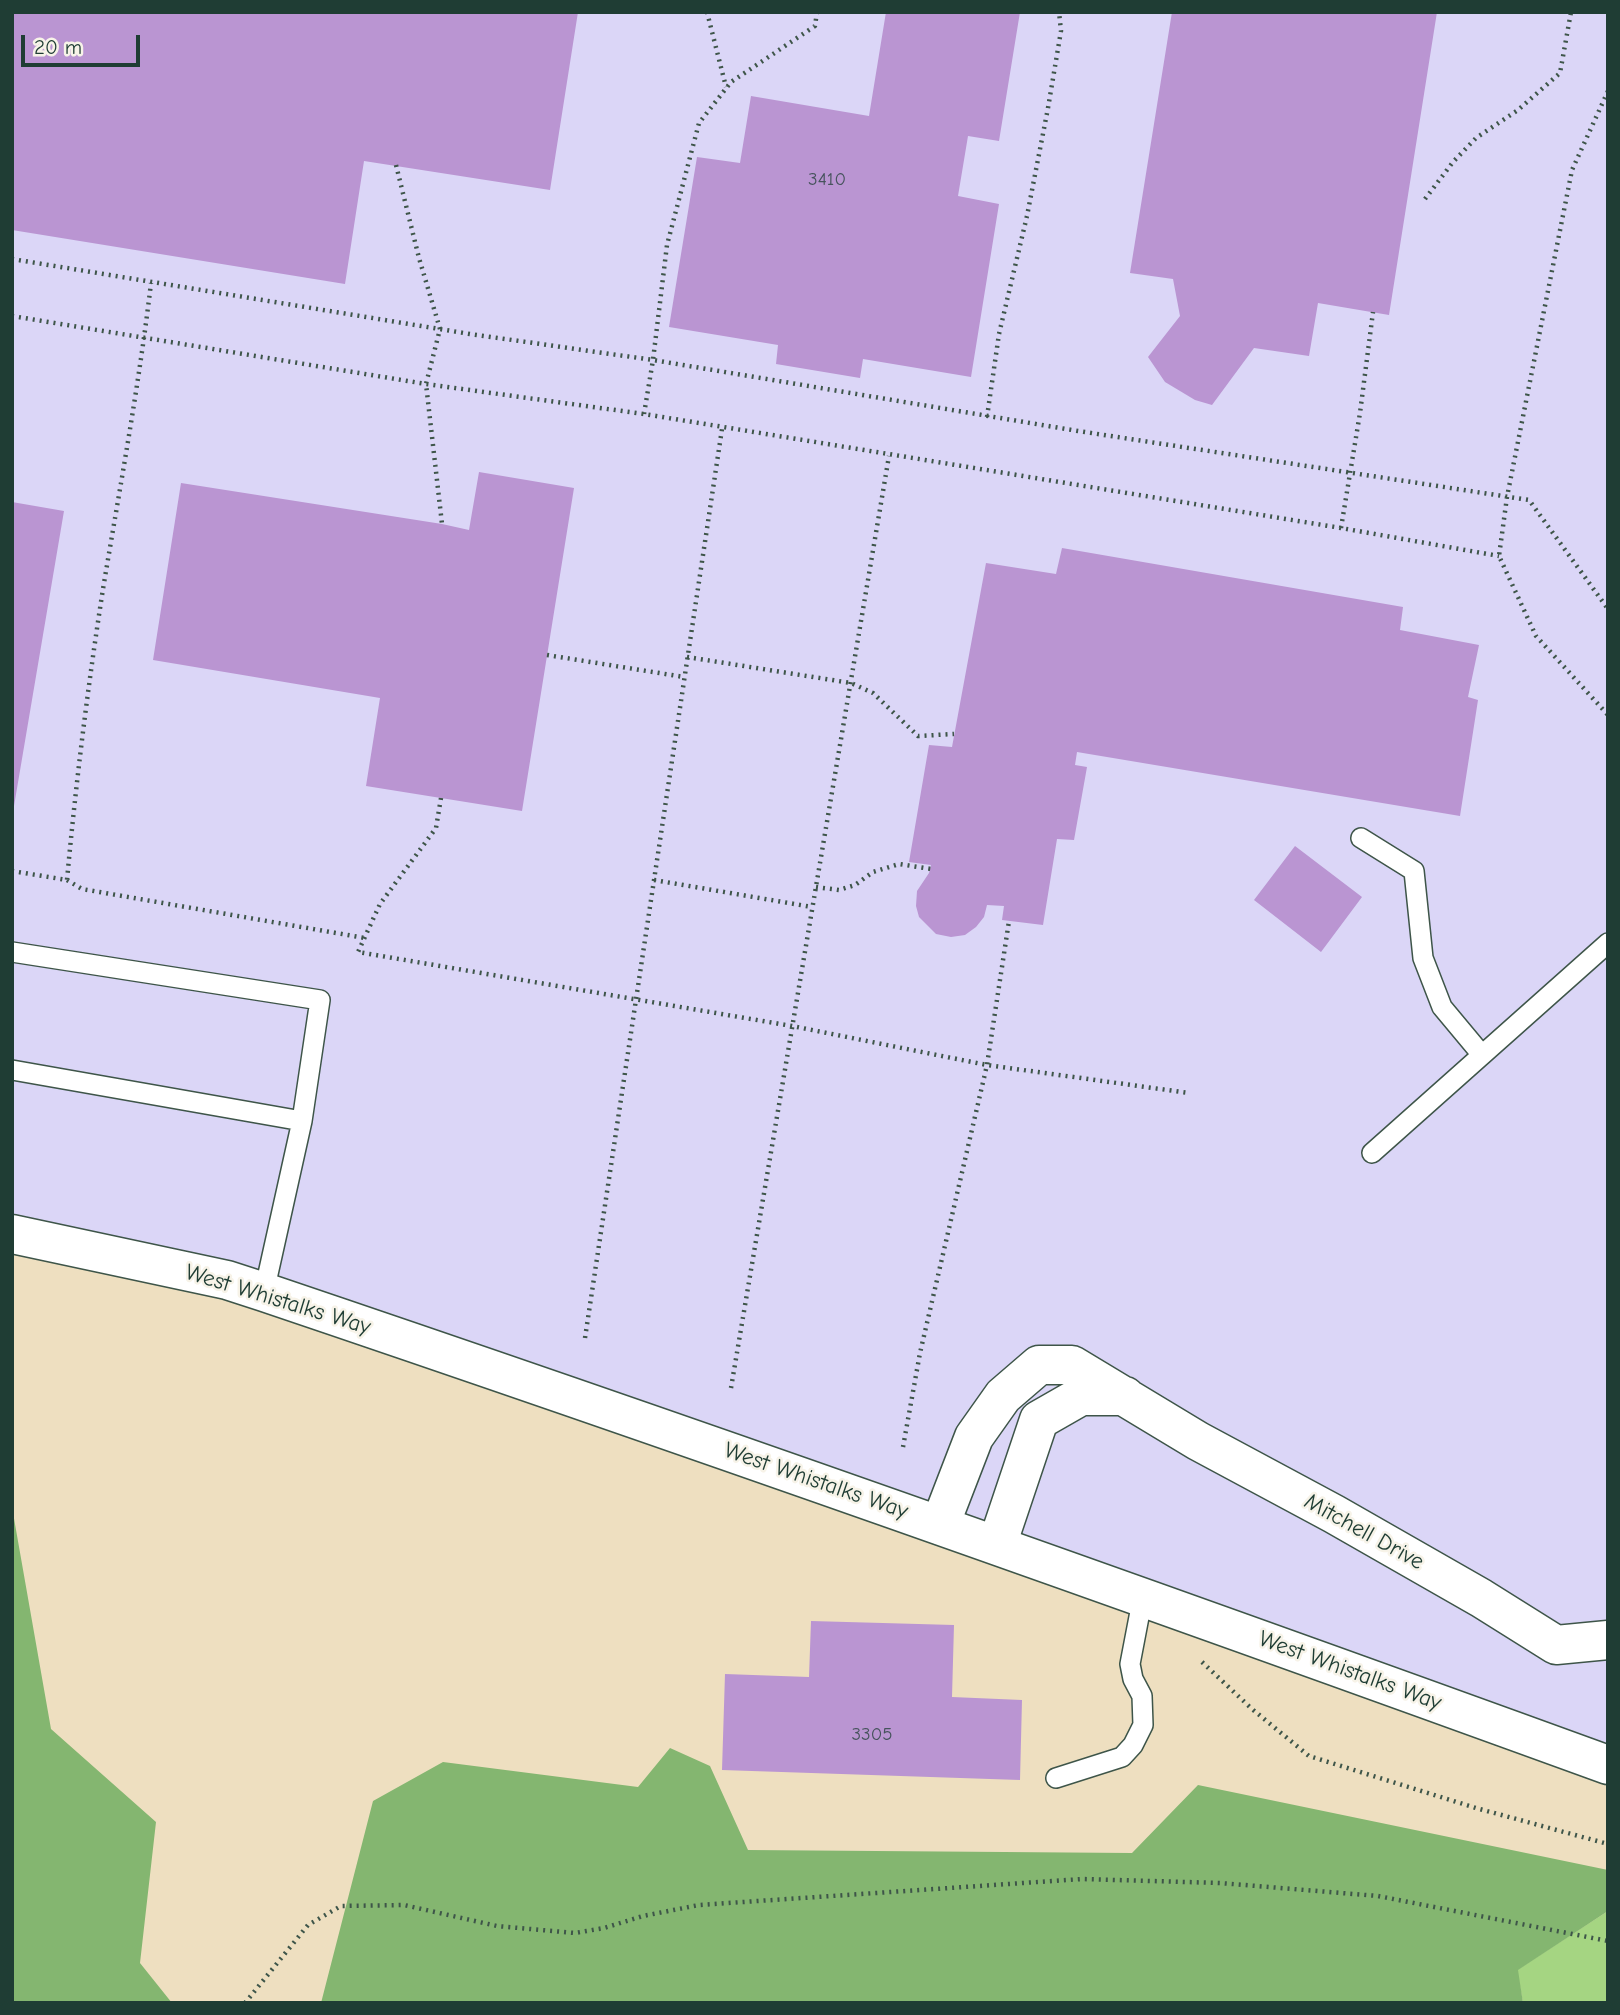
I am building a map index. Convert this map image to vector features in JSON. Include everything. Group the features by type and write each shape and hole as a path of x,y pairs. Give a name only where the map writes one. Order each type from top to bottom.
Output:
{"main road":[{"name":"West Whistalks Way","path":"12,1234 227,1280 264,1292 577,1397 1143,1596 1608,1765"},
{"name":"Mitchell Drive","path":"940,1525 974,1437 1003,1396 1039,1365 1072,1365 1198,1441 1334,1514 1481,1598 1556,1646 1608,1640"},
{"path":"997,1545 1039,1420 1082,1396 1125,1395"}],"lane":[{"path":"1361,838 1414,871 1423,958 1442,1007 1482,1055"},
{"path":"1372,1153 1608,943"},
{"path":"12,952 320,1000 302,1121 264,1292"},
{"path":"12,1070 302,1121"},
{"path":"1056,1778 1122,1757 1133,1745 1143,1725 1142,1696 1133,1679 1130,1664 1143,1596"}],"path":[{"path":"707,12 726,88"},
{"path":"643,414 653,360 667,245 699,123 731,82 815,26 817,12"},
{"path":"987,417 999,334 1027,216 1048,108 1061,31 1059,12"},
{"path":"1425,199 1452,162 1476,138 1518,110 1560,73 1571,12"},
{"path":"1608,91 1572,170 1507,497 1499,556 1536,636 1608,715"},
{"path":"396,166 440,329 426,384 442,524"},
{"path":"12,259 440,329 653,360 987,417 1529,500 1608,608"},
{"path":"67,880 78,768 99,617 145,339 151,283"},
{"path":"1341,528 1373,312"},
{"path":"12,316 426,384 643,414 1499,556"},
{"path":"584,1338 722,429"},
{"path":"732,1388 888,456"},
{"path":"547,655 684,677"},
{"path":"687,657 850,682 873,693 918,736 954,734"},
{"path":"441,798 436,828 380,904 358,953 792,1026 986,1065 1189,1093"},
{"path":"816,887 839,890 899,864 931,869"},
{"path":"12,871 67,880 82,889 365,939"},
{"path":"654,880 812,907"},
{"path":"903,1447 920,1353 986,1065 1009,921"},
{"path":"1196,1656 1252,1709 1309,1756 1476,1808 1608,1844"},
{"path":"245,2003 308,1925 341,1906 404,1905 498,1926 575,1933 699,1905 1082,1880 1220,1883 1378,1895 1608,1941"}],"shaded area":[{"path":"12,12 1608,12 1608,1765 729,1451 12,1234"}],"green space":[{"path":"12,1507 51,1729 156,1822 140,1963 172,2003 12,2003"},
{"path":"670,1748 710,1766 748,1850 1132,1853 1198,1785 1608,1870 1608,1911 1518,1970 1523,2003 321,2003 373,1801 443,1762 638,1787"},
{"path":"1608,1911 1608,2003 1523,2003 1517,1970"}],"building":[{"path":"12,12 578,12 550,190 364,161 345,284 12,230"},
{"path":"886,12 1020,12 999,141 968,136 958,196 999,204 971,377 863,359 860,378 776,364 778,345 669,327 697,157 740,163 751,96 869,116"},
{"path":"1172,12 1437,12 1389,315 1318,303 1309,356 1254,348 1212,405 1195,400 1165,382 1148,357 1180,316 1173,279 1130,273"},
{"path":"479,472 574,488 522,811 366,786 380,698 153,660 181,483 469,530"},
{"path":"12,502 64,511 14,806 12,806"},
{"path":"1062,548 1403,607 1400,630 1479,645 1468,697 1478,700 1460,816 1077,752 1075,765 1087,767 1074,840 1057,839 1043,925 1002,920 1004,906 987,905 984,917 965,935 951,937 936,934 919,917 916,906 917,891 931,865 909,862 929,745 952,747 986,563 1056,574"},
{"path":"1295,846 1362,897 1321,952 1254,900"},
{"path":"811,1621 954,1625 952,1697 1022,1700 1020,1780 722,1770 725,1674 809,1677"}]}
